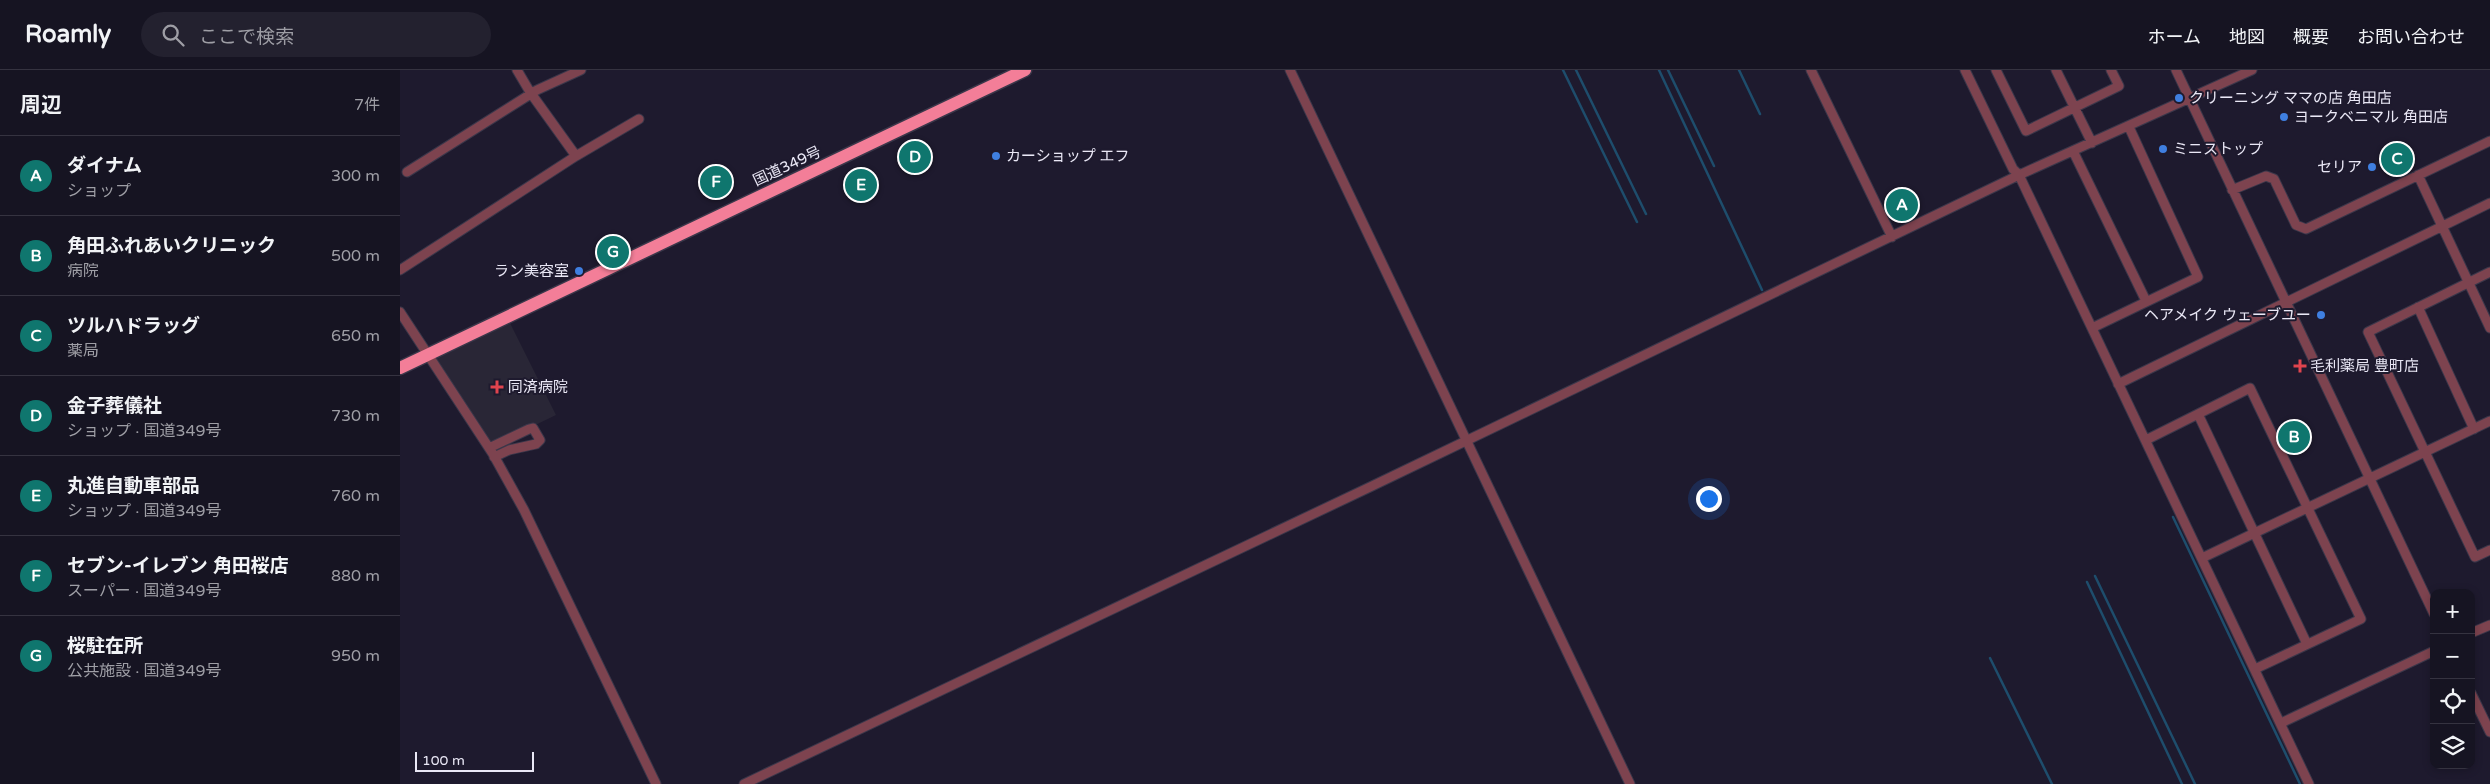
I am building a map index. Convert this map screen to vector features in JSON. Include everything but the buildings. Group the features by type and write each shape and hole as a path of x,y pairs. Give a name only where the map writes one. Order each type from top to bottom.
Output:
{"highway":[{"name":"国道349号","path":"400,368 1025,70"}],"street":[{"path":"517,70 531,94 576,156"},
{"path":"407,172 531,94 581,70"},
{"path":"1290,70 1630,784"},
{"path":"1811,70 1892,238"},
{"path":"1965,70 2013,169 2019,176 2310,784"},
{"path":"1996,70 2026,131 2119,86 2111,70"},
{"path":"2056,70 2092,143"},
{"path":"2176,70 2430,606"},
{"path":"744,784 1467,441 2019,176 2190,100 2252,70"},
{"path":"400,270 576,156 638,119"},
{"path":"2092,328 2198,277 2129,127"},
{"path":"2232,190 2266,176 2274,179 2296,225 2306,229 2490,141"},
{"path":"2073,152 2146,301"},
{"path":"2418,175 2490,326"},
{"path":"2118,384 2287,304 2490,203"},
{"path":"2490,272 2368,332 2475,557 2490,550"},
{"path":"2418,307 2474,429"},
{"path":"400,312 489,448 524,510 656,784"},
{"path":"2146,440 2250,388 2309,507 2361,619 2255,669"},
{"path":"2198,414 2307,644"},
{"path":"2202,558 2490,421"},
{"path":"489,448 529,429 533,428 538,434 540,440 536,444 509,450 494,457"},
{"path":"2475,631 2490,624"},
{"path":"2281,723 2430,653"},
{"path":"2475,701 2490,732"}],"shaded area":[{"name":"同済病院","path":"510,323 556,415 490,447 433,359"}],"waterway":[{"path":"1563,70 1637,222"},
{"path":"1576,70 1646,214"},
{"path":"1659,70 1762,290"},
{"path":"1668,70 1714,166"},
{"path":"1739,70 1760,114"},
{"path":"2173,517 2300,784"},
{"path":"2095,576 2195,784"},
{"path":"2087,582 2182,784"},
{"path":"1990,658 2052,784"}],"place":[{"name":"クリーニング ママの店 角田店","path":"2179,98"},
{"name":"ヨークベニマル 角田店","path":"2284,117"},
{"name":"ミニストップ","path":"2163,149"},
{"name":"カーショップ エフ","path":"996,156"},
{"name":"金子葬儀社","path":"915,157"},
{"name":"ツルハドラッグ","path":"2397,159"},
{"name":"セリア","path":"2372,167"},
{"name":"セブン-イレブン 角田桜店","path":"716,182"},
{"name":"丸進自動車部品","path":"861,185"},
{"name":"ダイナム","path":"1902,205"},
{"name":"桜駐在所","path":"613,252"},
{"name":"ラン美容室","path":"579,271"},
{"name":"ヘアメイク ウェーブユー","path":"2321,315"},
{"name":"毛利薬局 豊町店","path":"2300,366"},
{"name":"同済病院","path":"497,387"},
{"name":"角田ふれあいクリニック","path":"2294,437"}]}
